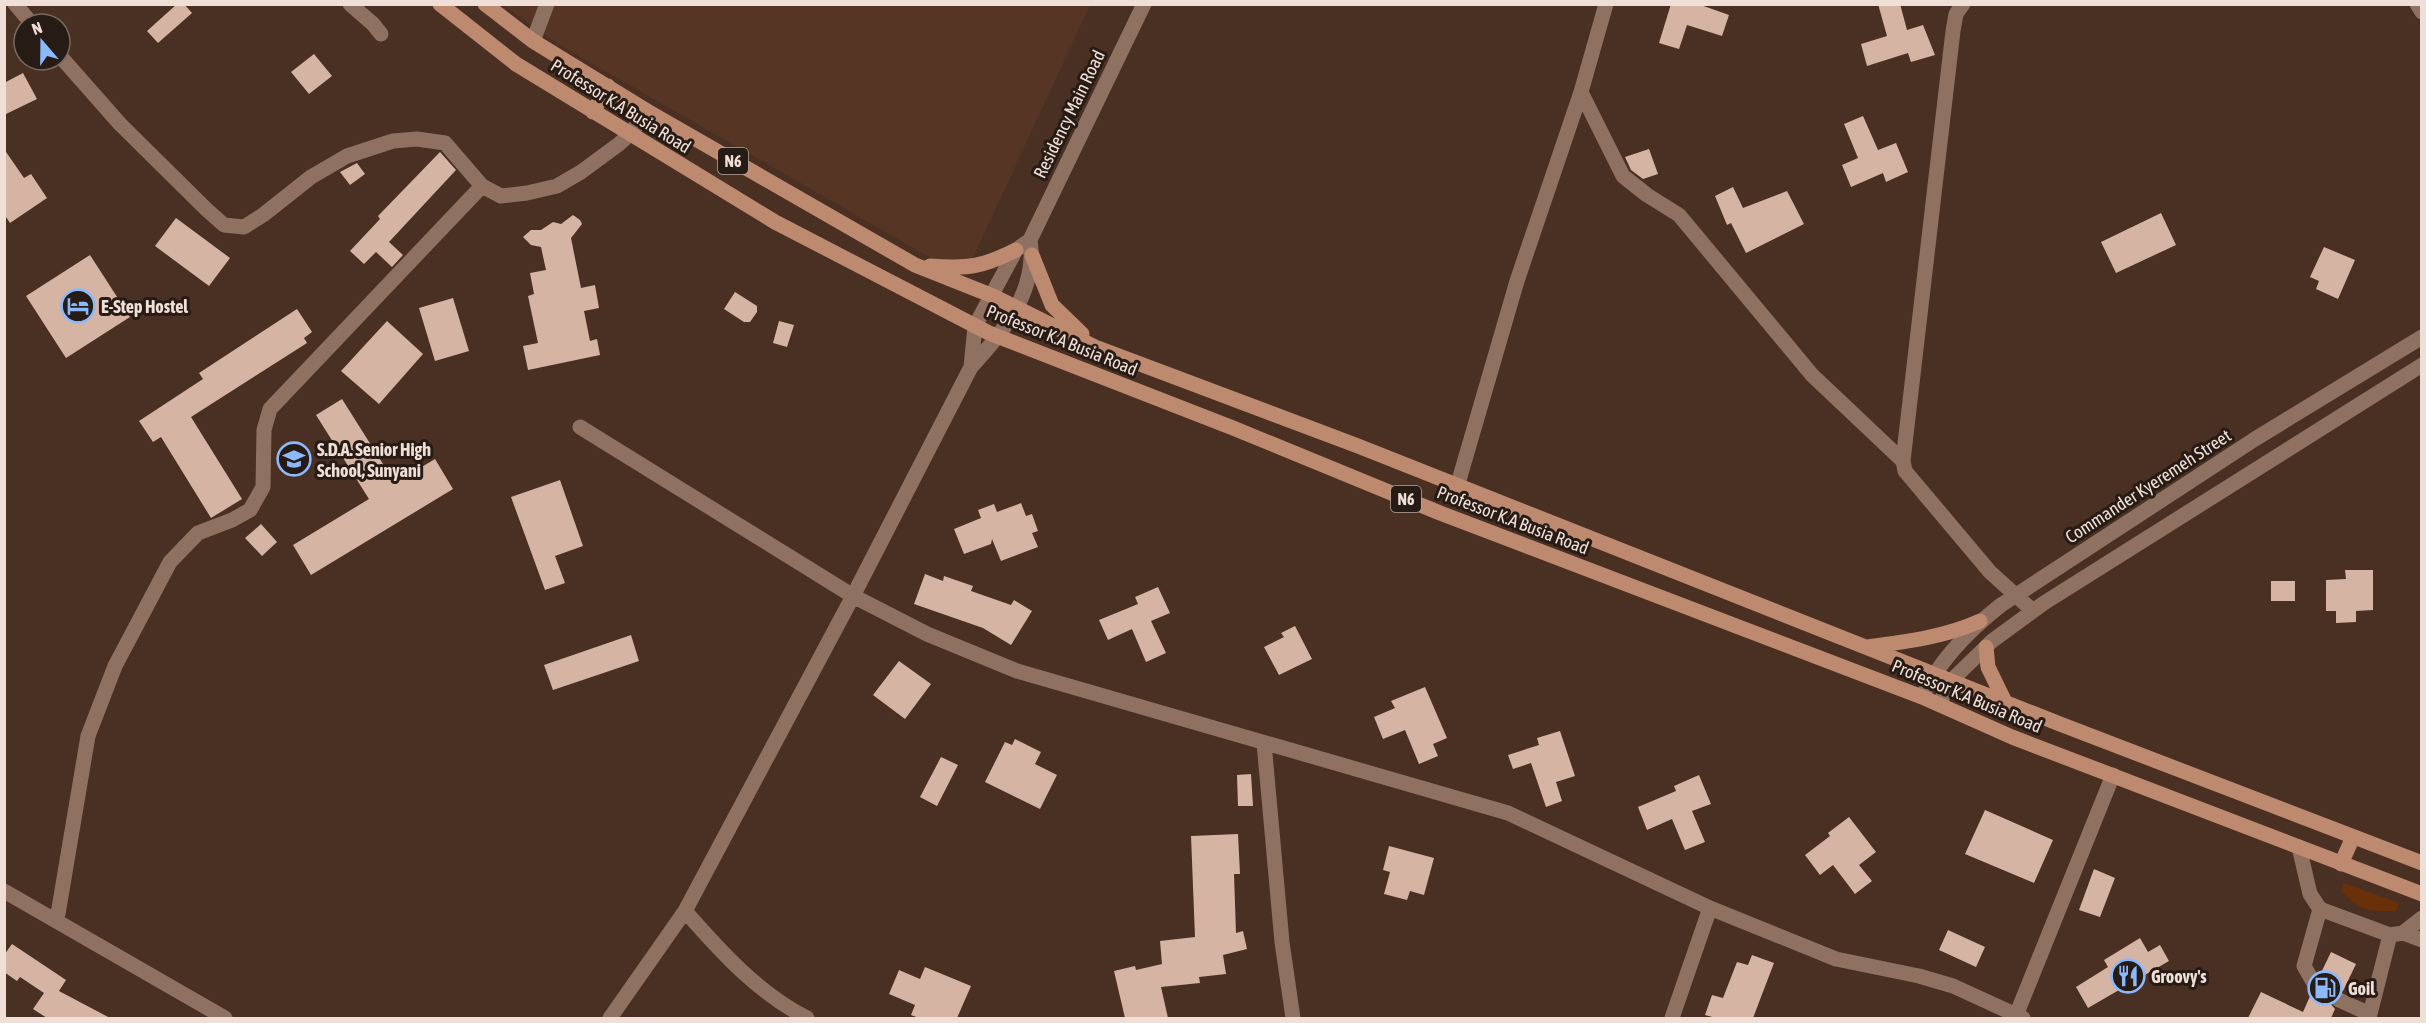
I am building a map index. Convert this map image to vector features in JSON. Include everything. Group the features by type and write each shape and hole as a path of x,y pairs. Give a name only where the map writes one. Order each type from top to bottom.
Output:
{"main road":[{"name":"Professor K.A Busia Road","path":"440,4 516,64 775,222 999,337 1451,518 1922,697 2012,737 2421,894"},
{"name":"Professor K.A Busia Road","path":"485,4 532,41 647,111 915,265 993,296 1095,346 1337,438 1865,648 2421,862"},
{"path":"593,112 608,87"},
{"path":"1031,247 1052,305 1095,346"},
{"path":"915,265 962,268 978,266 1016,250"},
{"path":"1865,648 1918,640 1969,627 1980,621"},
{"path":"1986,647 1988,667 2005,702"},
{"path":"2341,864 2353,837"}],"street":[{"path":"350,4 374,24 381,34"},
{"path":"532,41 547,4"},
{"name":"Residency Main Road","path":"971,367 999,337 1018,308 1031,247 1144,4"},
{"path":"1457,487 1517,281 1581,92 1606,4"},
{"path":"1963,4 1956,14 1953,31 1903,461 1905,471 1990,572 2033,611"},
{"path":"2417,4 2421,12"},
{"path":"72,70 120,124 224,225 244,227 329,166 347,156 393,141 417,139 445,143 482,186 501,196 557,186 606,155 630,134 647,111"},
{"path":"1581,92 1623,176 1679,215 1812,375 1903,461"},
{"path":"57,920 88,736 115,666 170,562 198,533 232,520 249,510 263,488 264,430 270,409 482,186"},
{"path":"610,1018 685,911 853,596 971,367 975,326 1016,250 1031,247"},
{"name":"Commander Kyeremeh Street","path":"1922,697 1932,674 1980,621 2255,440 2421,337"},
{"path":"1939,704 1951,681 1986,647 2033,611 2421,365"},
{"path":"580,426 853,596 927,634 1017,671 1508,813 1710,908 1836,959 1919,976 1953,986 2018,1017 2113,776"},
{"path":"1264,743 1282,942 1293,1018"},
{"path":"2299,847 2310,894 2320,909 2421,940"},
{"path":"4,891 225,1018"},
{"path":"1672,1018 1710,908"},
{"path":"2315,985 2304,966 2320,909"},
{"path":"685,911 725,957 786,1008 807,1018"},
{"path":"2339,1000 2370,1016 2397,934 2421,918"}],"shaded area":[{"path":"503,5 1090,5 964,277 558,44"},
{"path":"2344,883 2399,903 2396,911 2360,907 2341,891"}],"building":[{"path":"177,4 184,4 192,13 158,43 147,31"},
{"path":"1671,4 1698,4 1729,15 1722,36 1687,25 1679,49 1659,43"},
{"path":"1878,4 1900,4 1907,30 1923,25 1935,55 1911,62 1908,53 1867,66 1861,44 1887,36"},
{"path":"314,54 332,76 309,94 291,72"},
{"path":"23,73 37,99 4,115 4,83"},
{"path":"1863,116 1878,150 1896,143 1908,172 1886,182 1883,173 1851,187 1842,165 1858,158 1844,124"},
{"path":"4,149 24,178 31,174 47,198 10,223 4,214"},
{"path":"1649,149 1658,174 1643,179 1631,170 1625,157"},
{"path":"440,152 456,170 389,242 403,255 392,267 376,252 364,264 350,251 380,219 378,216"},
{"path":"357,163 365,174 350,185 340,172"},
{"path":"1733,187 1743,208 1787,191 1804,224 1746,253 1731,223 1727,225 1715,196"},
{"path":"2161,213 2176,245 2116,273 2101,242"},
{"path":"573,215 582,224 571,238 581,288 595,285 599,308 584,311 590,341 597,339 600,355 528,370 523,346 538,343 528,296 534,294 530,273 546,270 541,247 531,245 523,237 531,230 541,230 553,222 561,224"},
{"path":"176,218 230,258 209,286 155,246"},
{"path":"2324,247 2355,260 2338,299 2316,289 2319,281 2310,277"},
{"name":"E-Step Hostel","path":"90,255 130,317 66,358 26,296"},
{"path":"735,292 757,306 757,312 750,322 744,322 724,309"},
{"path":"453,298 469,351 435,361 419,308"},
{"path":"297,309 312,332 304,338 307,343 191,417 242,499 211,518 161,437 153,442 139,421 203,379 199,373"},
{"path":"387,321 423,354 379,404 341,371"},
{"path":"779,321 794,325 787,347 773,343"},
{"path":"342,399 395,483 435,459 453,489 311,575 293,545 369,499 316,415"},
{"path":"560,480 583,546 555,556 565,583 545,590 511,497"},
{"path":"1021,503 1026,516 1032,514 1038,531 1032,533 1038,547 1001,561 992,539 991,544 964,554 954,529 981,518 978,510 994,504 997,512"},
{"path":"261,524 277,542 262,556 245,538"},
{"path":"2345,570 2373,570 2373,610 2356,611 2356,622 2336,623 2336,611 2326,611 2326,580 2346,579"},
{"path":"925,574 943,581 944,576 973,586 971,591 1011,605 1014,600 1032,611 1011,645 983,628 914,604"},
{"path":"2271,581 2295,581 2295,601 2271,601"},
{"path":"1158,587 1170,613 1151,621 1166,653 1146,662 1132,629 1108,640 1099,620 1138,604 1135,597"},
{"path":"1295,626 1312,659 1279,675 1264,647 1284,637 1281,633"},
{"path":"631,635 639,661 553,690 544,665"},
{"path":"899,661 931,684 905,719 873,695"},
{"path":"1425,687 1447,738 1433,744 1438,756 1419,764 1405,730 1383,739 1374,717 1395,708 1391,701"},
{"path":"1560,731 1575,776 1556,782 1562,801 1546,807 1531,763 1513,769 1508,755 1539,745 1537,738"},
{"path":"1015,739 1041,752 1035,764 1057,775 1040,809 985,782 1005,742 1012,745"},
{"path":"941,757 958,765 937,806 920,797"},
{"path":"1251,774 1253,806 1238,806 1237,775"},
{"path":"1699,775 1711,804 1692,811 1705,842 1685,850 1672,819 1647,830 1638,807 1676,791 1674,786"},
{"path":"1985,810 2053,840 2034,883 1965,854"},
{"path":"1849,817 1876,852 1859,865 1872,881 1855,894 1833,865 1820,875 1805,855 1830,836 1828,833"},
{"path":"1238,834 1240,874 1234,874 1236,933 1243,931 1247,949 1223,955 1226,974 1199,977 1200,983 1161,987 1168,1018 1125,1018 1114,971 1135,966 1136,970 1162,964 1160,941 1195,937 1191,836"},
{"path":"1389,846 1434,858 1424,895 1410,891 1407,900 1384,894 1390,872 1383,870"},
{"path":"2094,869 2115,878 2100,917 2079,910"},
{"path":"1948,930 1985,947 1976,967 1939,950"},
{"path":"2140,938 2148,952 2160,945 2169,961 2088,1008 2076,987 2108,967 2104,960"},
{"path":"12,944 66,980 59,991 110,1018 47,1018 33,1009 44,993 20,977 17,981 4,972 4,955"},
{"path":"2331,952 2356,964 2343,991 2337,990 2330,995 2329,1002 2335,1009 2331,1018 2248,1018 2261,992 2303,1012 2311,994 2319,994 2324,989 2325,984 2320,975"},
{"path":"1752,955 1774,963 1753,1018 1716,1018 1705,1015 1712,995 1723,998 1737,962 1748,965"},
{"path":"925,967 971,986 957,1018 919,1018 911,1015 915,1005 889,994 899,970 920,979"}],"tunnel":[{"path":"2315,985 2339,1000"}],"place":[{"name":"E-Step Hostel","path":"78,306"},
{"name":"S.D.A. Senior High School, Sunyani","path":"294,459"},
{"name":"Groovy's","path":"2128,976"},
{"name":"Goil","path":"2325,988"}]}
